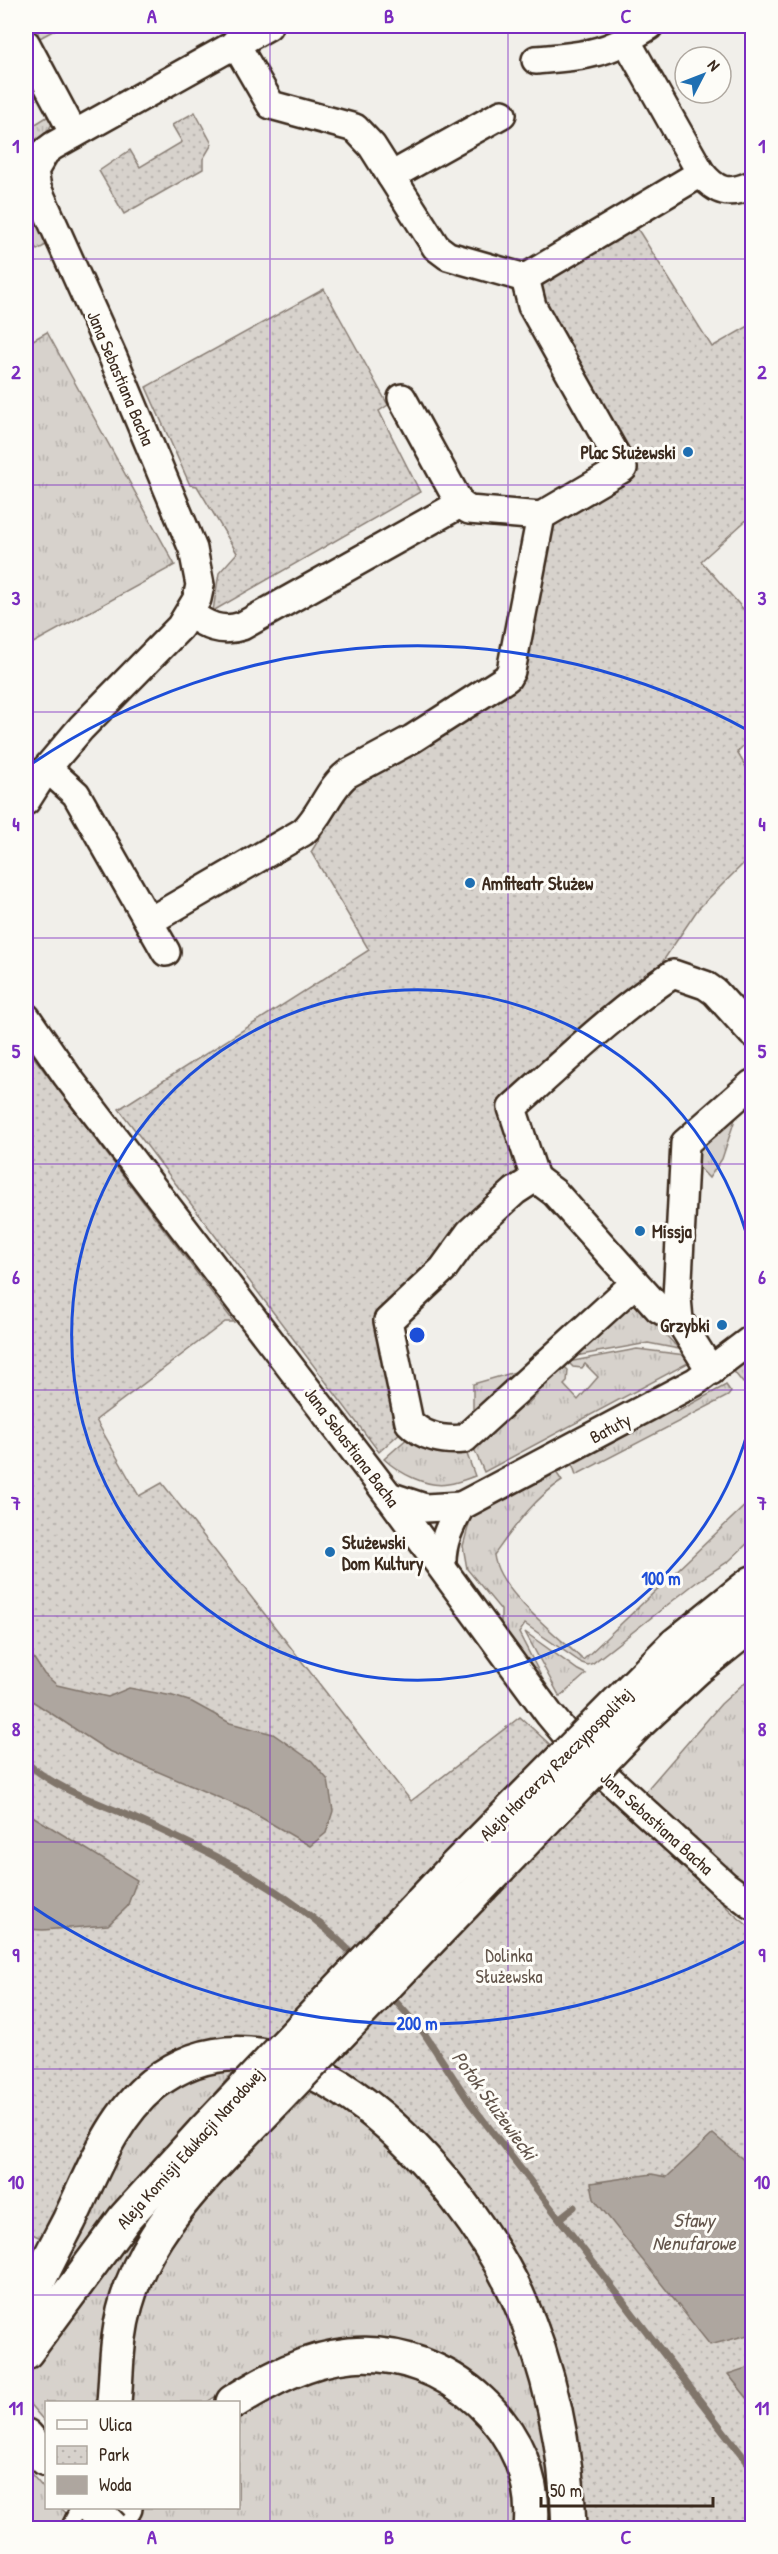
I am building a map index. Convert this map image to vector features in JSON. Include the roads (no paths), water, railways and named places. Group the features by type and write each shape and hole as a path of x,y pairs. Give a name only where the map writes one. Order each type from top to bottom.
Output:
{"street":[{"name":"Jana Sebastiana Bacha","path":"26,801 47,768 81,729 159,651 189,613 197,599 200,585 193,549 117,366 37,188 34,171 45,152 268,26"},
{"path":"537,60 586,55 612,48 649,26"},
{"path":"626,40 701,173 712,187 726,191 753,185"},
{"path":"26,44 75,134"},
{"path":"235,44 271,105 355,128 372,146 436,247 448,256 525,278 701,173"},
{"path":"391,176 502,114"},
{"path":"402,398 460,504 469,510 541,516 624,468 532,306 525,278"},
{"path":"189,613 210,627 221,630 242,626 460,504"},
{"path":"150,921 303,832 313,823 339,781 347,774 412,740 507,678 511,670 541,516"},
{"path":"47,768 76,794 166,952"},
{"path":"679,1320 659,1310 555,1193 536,1178 512,1108 588,1041 673,974 705,985 715,992 753,1033"},
{"name":"Jana Sebastiana Bacha","path":"26,1017 67,1076 389,1496 549,1714 585,1757 725,1885 753,1905"},
{"path":"711,1371 679,1320 677,1298 685,1143 753,1084"},
{"path":"536,1178 514,1191 470,1232 443,1269 388,1321 405,1412 414,1428 428,1435 450,1440 464,1439 635,1283"},
{"name":"Batuty","path":"389,1496 425,1508 461,1506 588,1440 711,1371 753,1339"},
{"path":"441,1566 443,1546 452,1521 461,1506"},
{"name":"Aleja Harcerzy Rzeczypospolitej","path":"393,1978 632,1730 686,1656 753,1583"},
{"name":"Aleja Harcerzy Rzeczypospolitej","path":"370,1956 585,1734 686,1656 753,1624"},
{"name":"Aleja Komisji Edukacji Narodowej","path":"114,2401 119,2338 126,2304 137,2271 160,2229 214,2142 370,1956"},
{"name":"Aleja Komisji Edukacji Narodowej","path":"26,2352 124,2218 214,2142 393,1978"},
{"path":"26,2309 104,2150 129,2108 146,2091 164,2077 187,2065 229,2054 277,2059 310,2071 354,2097 419,2154 464,2208 505,2273 534,2336 548,2383 562,2450 569,2529"},
{"path":"236,2401 293,2370 334,2357 368,2354 404,2358 428,2367 452,2379 477,2397 516,2447 528,2484 531,2529"},
{"path":"26,2436 45,2458"},
{"path":"79,2529 89,2509"},
{"path":"91,2509 112,2529"},
{"path":"103,2529 124,2509"}],"water":[{"path":"26,1646 44,1674 57,1685 108,1697 129,1688 173,1696 192,1702 230,1723 273,1734 312,1761 328,1780 333,1811 326,1833 310,1846 248,1810 107,1750 26,1697"},
{"path":"26,1812 137,1880 127,1907 108,1925 43,1930 26,1929"},
{"name":"Stawy Nenufarowe","path":"713,2134 752,2167 752,2334 710,2345 594,2199 591,2183 652,2174 667,2177"},
{"path":"752,2366 752,2404 728,2374"}],"waterway":[{"name":"Potok Służewiecki","path":"26,1762 66,1789 172,1835 256,1879 309,1915 356,1958"},
{"name":"Potok Służewiecki","path":"390,1995 424,2033 470,2103 752,2468"},
{"path":"560,2218 574,2207"}],"place":[{"name":"Plac Służewski","path":"688,452"},
{"name":"Amfiteatr Służew","path":"470,883"},
{"name":"Missja","path":"640,1231"},
{"name":"Grzybki","path":"722,1325"},
{"name":"Służewski Dom Kultury","path":"330,1552"}],"park label":[{"name":"Dolinka Służewska","path":"509,1965"}]}
